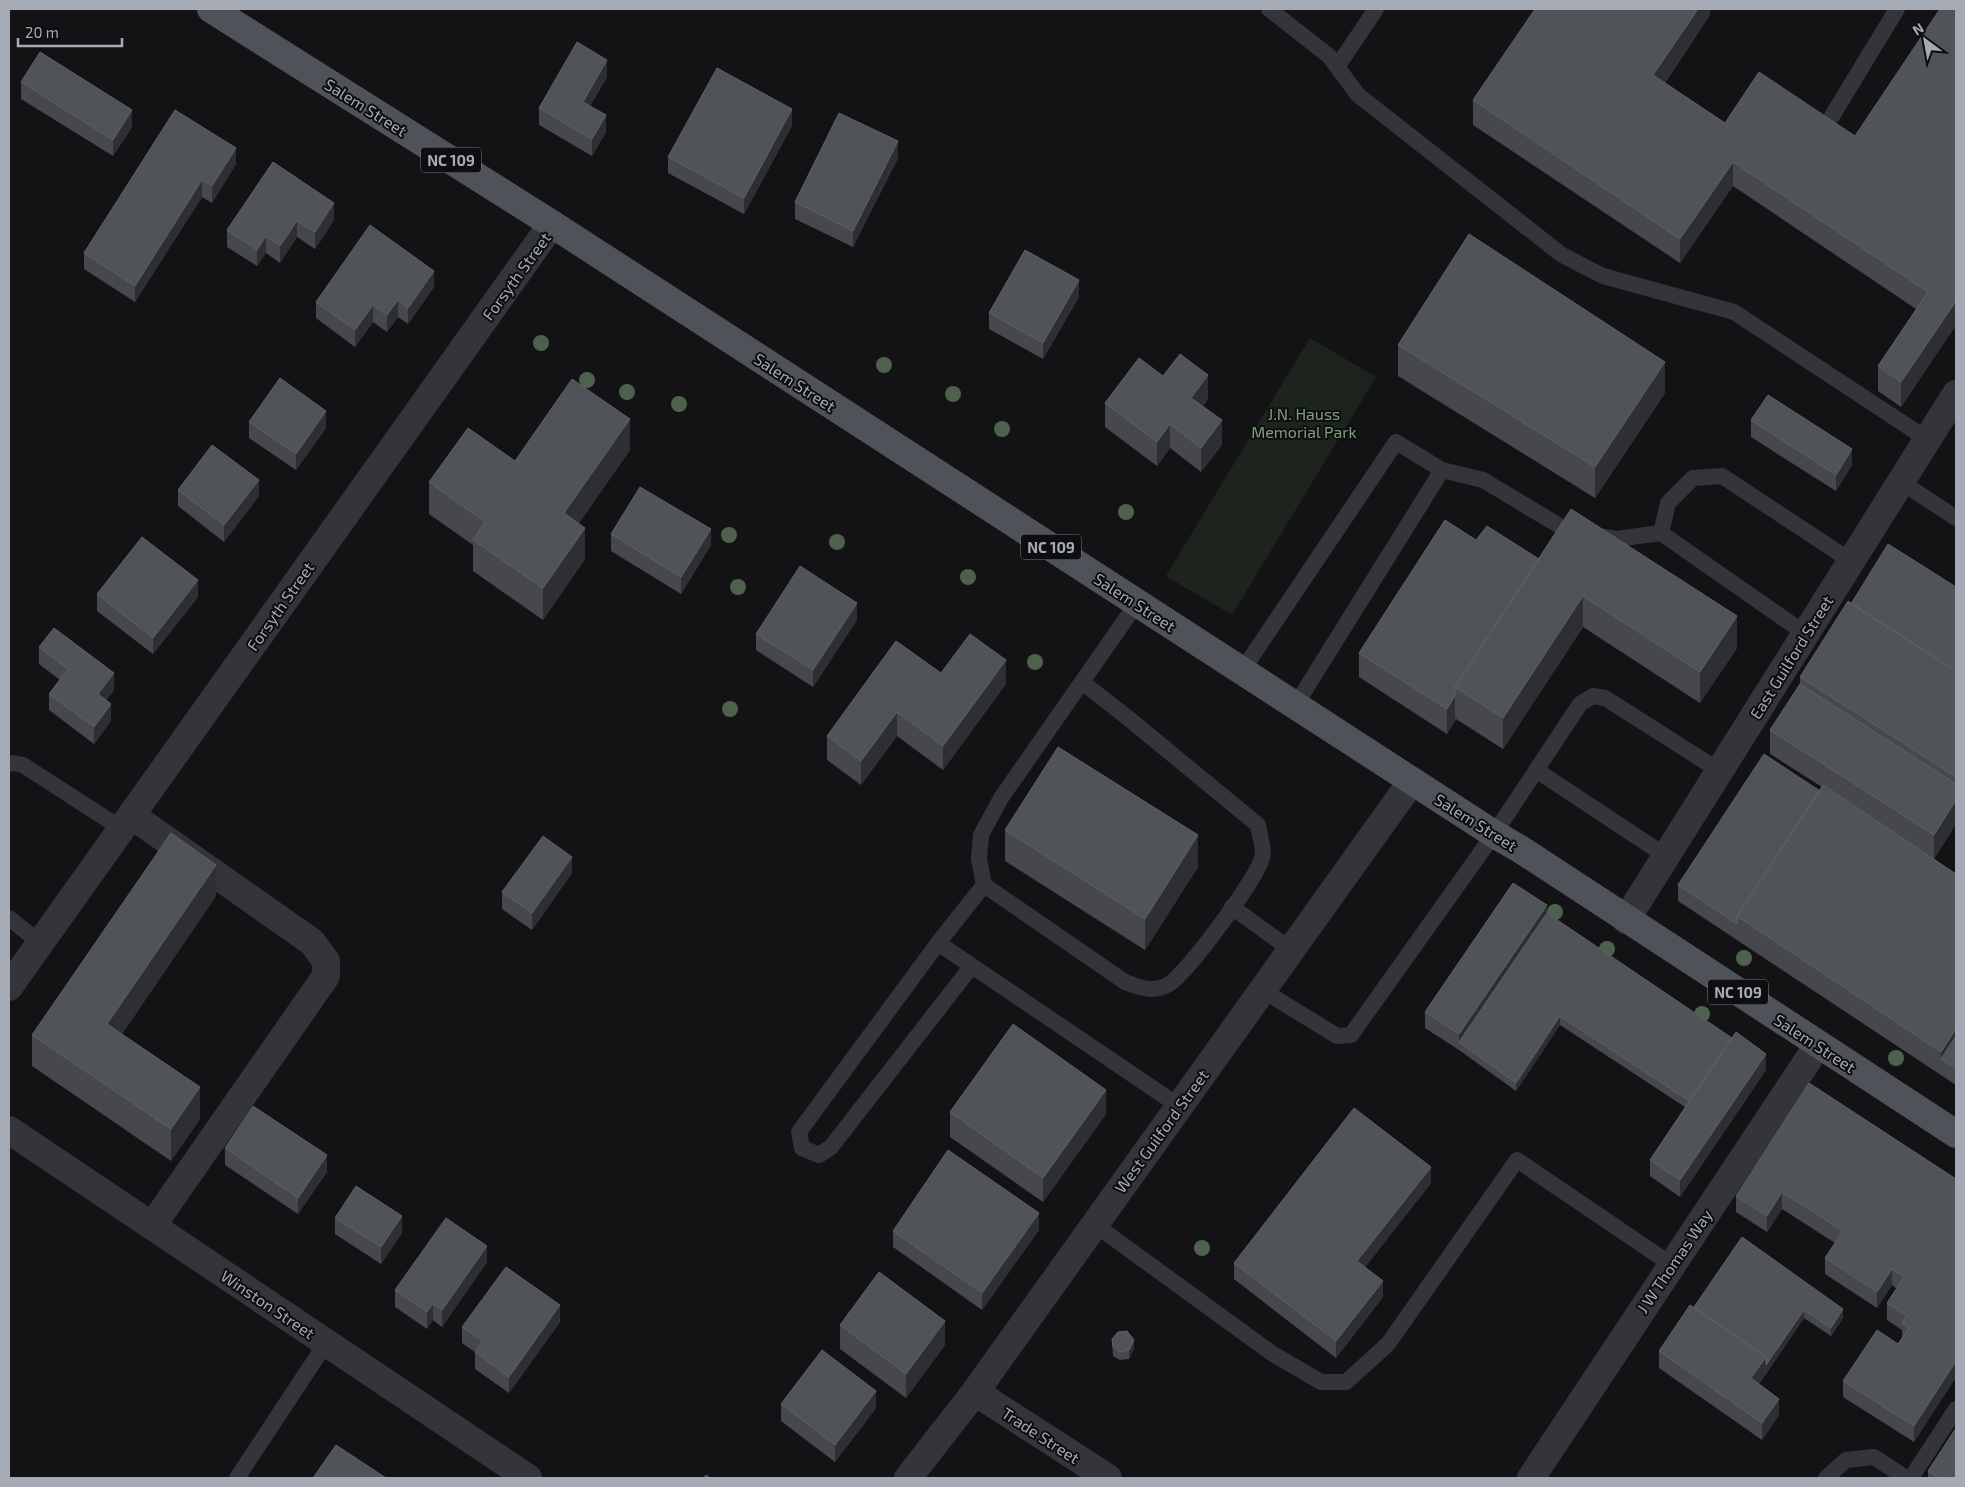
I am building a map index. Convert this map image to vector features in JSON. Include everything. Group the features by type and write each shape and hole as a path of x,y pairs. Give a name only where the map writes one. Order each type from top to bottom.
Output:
{"main road":[{"name":"Salem Street","path":"211,9 552,224 1295,706 1520,849 1956,1134"}],"street":[{"name":"Forsyth Street","path":"9,987 552,224"},
{"name":"East Guilford Street","path":"1626,920 1956,394"},
{"name":"West Guilford Street","path":"908,1478 975,1392 1412,781"},
{"path":"126,822 312,942 326,961 326,976 152,1226"},
{"name":"J W Thomas Way","path":"1530,1478 1818,1044"},
{"name":"Winston Street","path":"9,1130 528,1478"},
{"name":"Trade Street","path":"975,1392 1108,1478"}],"lane":[{"path":"1269,9 1328,56 1358,96 1562,255 1603,276 1734,312 1927,439"},
{"path":"1337,67 1376,9"},
{"path":"1832,116 1897,9"},
{"path":"1242,671 1396,442 1442,470 1483,480 1568,531 1616,539 1661,533 1806,634"},
{"path":"1295,706 1442,470"},
{"path":"1661,533 1668,503 1693,478 1722,476 1851,561"},
{"path":"1901,482 1956,518"},
{"path":"1082,682 1258,824 1263,856 1252,880 1189,965 1168,984 1145,990 1126,982 984,885 979,859 982,835 1001,798 1137,603"},
{"path":"1262,990 1337,1036 1352,1035 1494,834 1580,704 1593,696 1605,698 1720,771"},
{"path":"9,764 13,762 23,765 126,822"},
{"path":"1536,770 1666,856"},
{"path":"971,967 831,1147 819,1155 802,1148 799,1132 938,943 984,885"},
{"path":"1232,907 1291,950"},
{"path":"9,918 40,943"},
{"path":"938,943 1180,1106"},
{"path":"1094,1224 1273,1354 1321,1382 1346,1382 1388,1344 1517,1160 1672,1265"},
{"path":"237,1478 326,1343"},
{"path":"1911,1478 1956,1409"},
{"path":"1826,1478 1846,1460 1874,1457 1906,1478"}],"green space":[{"name":"J.N. Hauss Memorial Park","path":"1310,338 1376,377 1232,615 1166,576"}],"building":[{"path":"1535,9 1698,9 1653,75 1725,123 1759,72 1855,136 1940,9 1956,9 1956,301 1901,382 1878,366 1928,292 1733,162 1680,239 1473,100"},
{"path":"577,42 607,60 583,102 606,115 592,139 539,108"},
{"path":"40,52 132,110 113,140 21,82"},
{"path":"717,68 792,109 744,198 668,157"},
{"path":"175,110 236,148 212,186 202,180 135,286 84,253"},
{"path":"839,113 898,141 853,231 795,202"},
{"path":"273,162 334,203 315,232 297,221 280,246 266,236 257,250 227,230"},
{"path":"370,225 434,271 408,308 398,300 387,315 373,305 355,330 316,302"},
{"path":"1469,234 1665,362 1595,467 1398,345"},
{"path":"1025,250 1079,280 1043,343 989,313"},
{"path":"1180,354 1208,375 1191,398 1222,420 1201,448 1170,424 1157,442 1105,403 1139,358 1163,376"},
{"path":"280,378 326,411 296,454 249,422"},
{"path":"572,379 630,419 564,513 585,528 543,588 473,540 485,522 429,482 468,428 515,461"},
{"path":"1768,395 1852,449 1836,475 1751,420"},
{"path":"212,445 259,480 224,525 178,490"},
{"path":"640,487 711,529 681,577 611,534"},
{"path":"1571,509 1737,616 1700,672 1583,596 1503,718 1455,687"},
{"path":"1445,520 1476,540 1487,526 1539,559 1455,687 1455,696 1447,709 1359,653"},
{"path":"142,537 198,580 153,638 97,594"},
{"path":"1888,544 1956,587 1956,671 1851,604"},
{"path":"800,566 857,603 813,670 756,634"},
{"path":"1848,601 1956,671 1956,777 1800,677"},
{"path":"54,628 114,673 98,694 111,704 94,727 49,694 68,669 39,647"},
{"path":"970,634 1006,660 943,746 897,712 861,761 827,736 896,641 941,673"},
{"path":"1800,684 1956,784 1956,800 1934,835 1770,730"},
{"path":"1058,747 1198,835 1145,919 1005,830"},
{"path":"1764,754 1820,791 1737,916 1737,924 1678,885"},
{"path":"1823,785 1956,874 1956,1029 1941,1052 1737,916"},
{"path":"171,833 216,865 107,1024 200,1087 171,1129 32,1035"},
{"path":"543,836 572,857 532,913 502,892"},
{"path":"1513,883 1547,905 1459,1034 1425,1012"},
{"path":"1547,913 1732,1038 1689,1101 1560,1016 1516,1083 1459,1042"},
{"path":"1013,1024 1106,1090 1043,1178 950,1112"},
{"path":"1736,1032 1766,1054 1680,1180 1650,1160"},
{"path":"1956,1036 1956,1069 1941,1059"},
{"path":"1809,1083 1956,1179 1956,1361 1914,1426 1843,1381 1877,1330 1898,1344 1909,1328 1902,1323 1907,1316 1887,1303 1904,1277 1892,1269 1877,1292 1825,1258 1843,1231 1782,1192 1767,1216 1736,1196"},
{"path":"253,1106 327,1155 298,1198 225,1148"},
{"path":"1354,1108 1431,1167 1357,1261 1383,1281 1336,1341 1234,1263"},
{"path":"948,1150 1039,1213 982,1293 893,1231"},
{"path":"356,1186 402,1216 381,1247 335,1218"},
{"path":"446,1218 487,1246 442,1310 433,1304 427,1312 395,1290"},
{"path":"1742,1237 1843,1309 1831,1328 1804,1310 1766,1365 1766,1357 1694,1307"},
{"path":"506,1267 560,1305 509,1377 475,1352 483,1341 462,1327"},
{"path":"879,1272 945,1321 906,1374 840,1325"},
{"path":"1690,1305 1766,1357 1751,1378 1779,1399 1762,1423 1659,1351"},
{"path":"1127,1331 1134,1340 1129,1350 1120,1352 1113,1347 1112,1339 1118,1332"},
{"path":"822,1350 876,1391 835,1445 781,1404"},
{"path":"1956,1428 1956,1478 1939,1478 1928,1471"},
{"path":"336,1445 386,1478 313,1478"}]}
